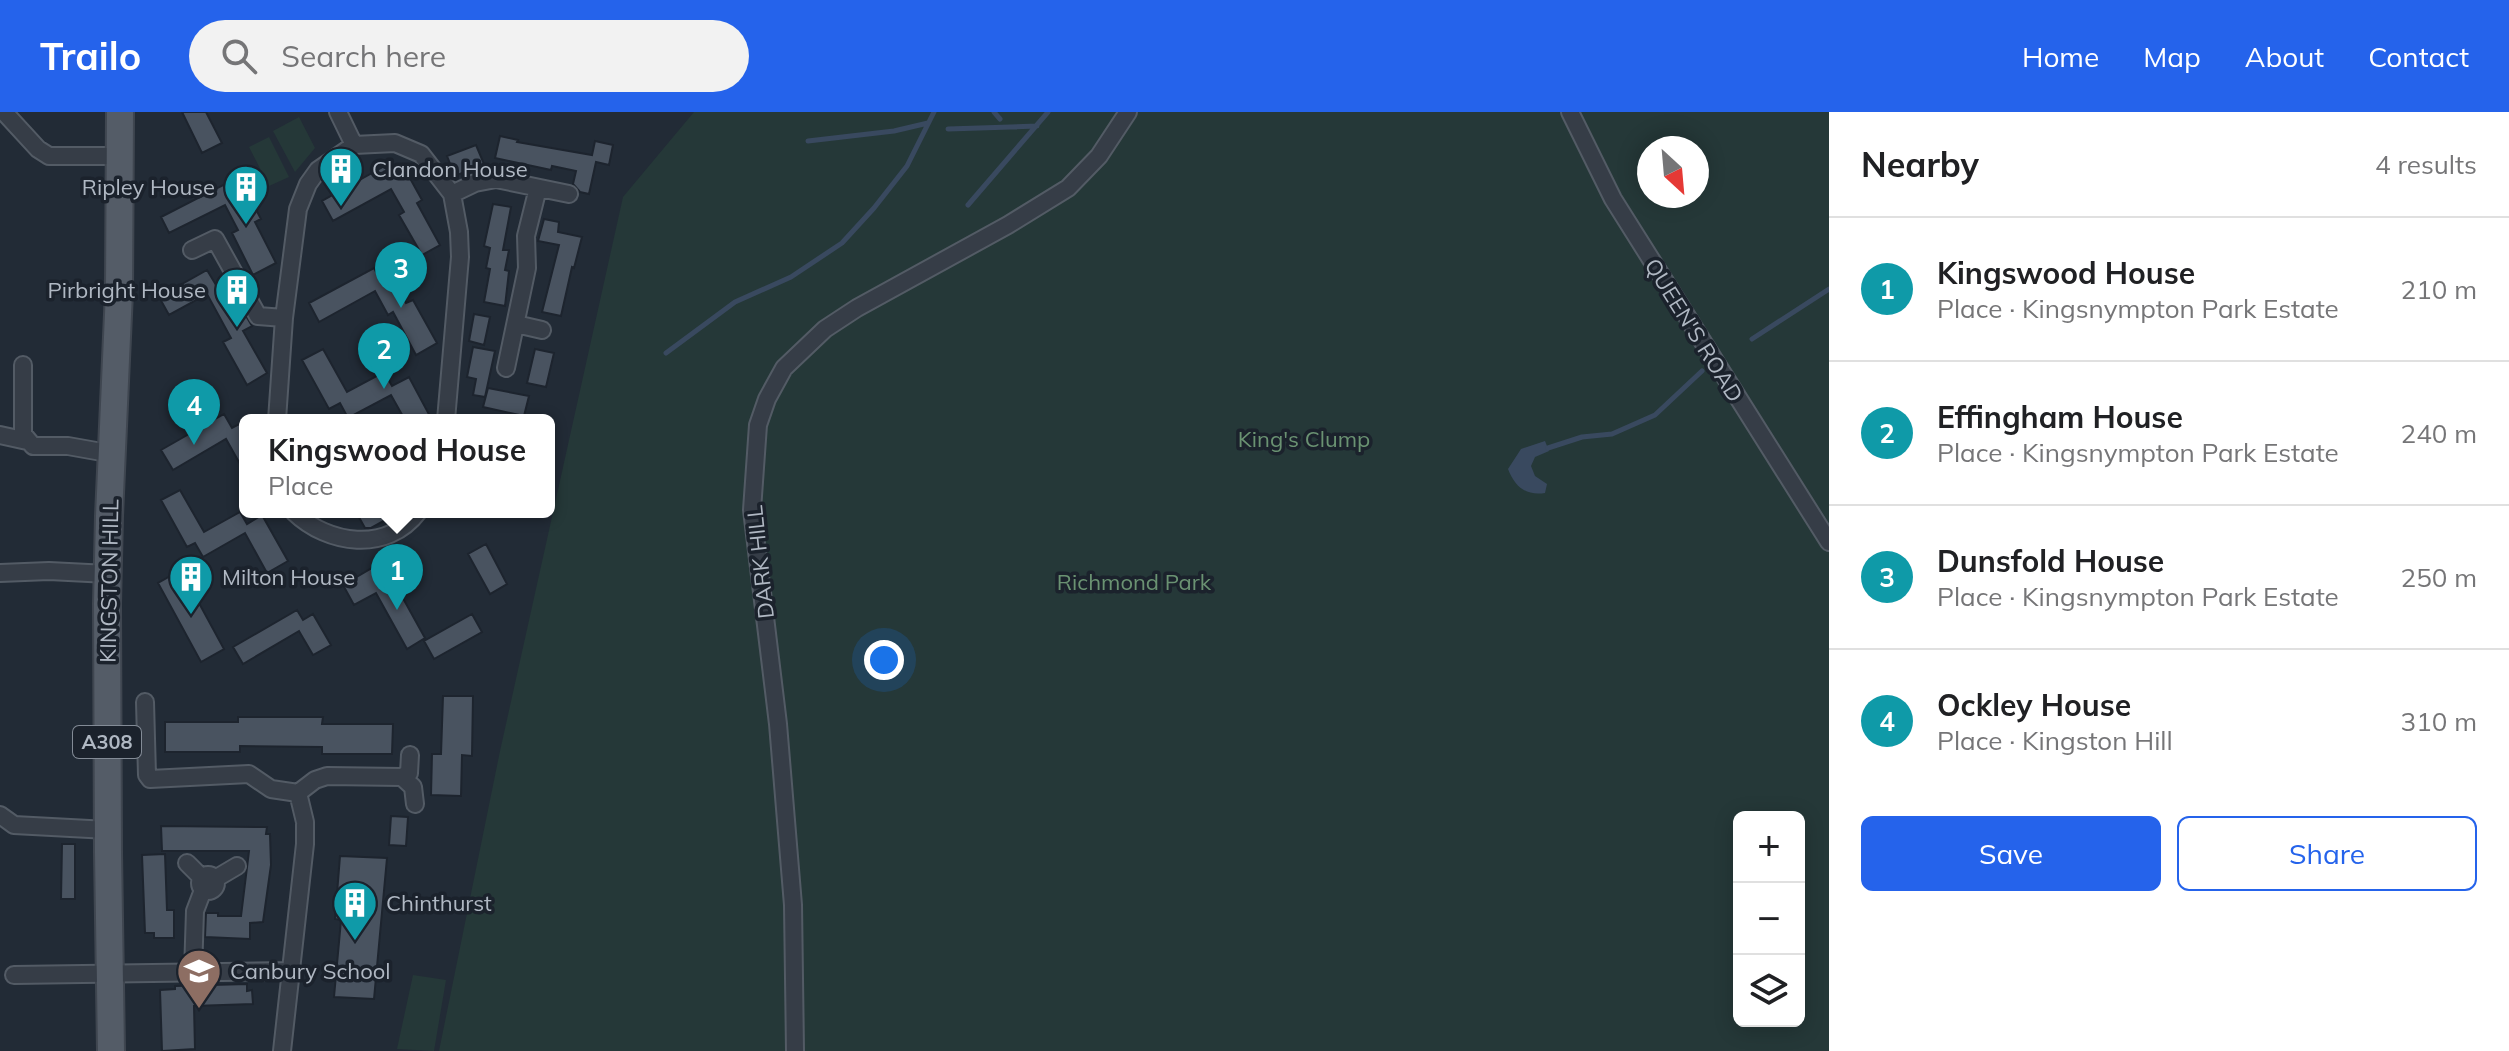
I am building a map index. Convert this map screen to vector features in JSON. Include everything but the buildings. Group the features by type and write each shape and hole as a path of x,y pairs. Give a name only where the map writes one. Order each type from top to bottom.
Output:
{"main road":[{"name":"KINGSTON HILL","path":"111,1051 108,574 119,292 120,112"}],"street":[{"path":"4,112 38,149 49,156 121,156"},
{"path":"338,112 354,145"},
{"name":"DARK HILL","path":"795,1051 793,905 778,724 752,510 758,425 767,399 784,368 825,329 1068,188 1099,156 1128,112"},
{"name":"QUEEN'S ROAD","path":"1570,112 1613,199 1829,542"},
{"path":"277,414 284,318 298,209 308,184 318,170 354,145 395,143 421,154 452,194 460,257 447,414"},
{"path":"452,194 475,183 496,179 569,194"},
{"path":"506,368 527,268 526,236 538,188"},
{"path":"192,250 215,239 258,316 284,318"},
{"path":"516,324 542,330"},
{"path":"23,365 23,434 27,441 33,446 68,446 113,454"},
{"path":"0,435 27,441"},
{"path":"301,518 331,536 353,541 398,531 414,518"},
{"path":"0,573 49,571 108,574"},
{"path":"145,702 147,775 150,779 249,774 271,789 300,798"},
{"path":"300,798 315,780 327,776 402,777 409,773 410,755"},
{"path":"402,777 413,787 415,804"},
{"path":"282,1051 305,844 300,798"},
{"path":"0,815 14,825 108,830"},
{"path":"187,863 207,882"},
{"path":"193,972 195,911 207,882 237,866"},
{"path":"14,975 289,971"}],"green space":[{"name":"Richmond Park","path":"694,112 1829,112 1829,1051 439,1051 500,751 552,518 555,518 555,503 623,197"},
{"path":"299,117 315,148 295,172 273,131"},
{"path":"269,137 289,177 269,186 249,147"},
{"path":"413,975 446,980 434,1051 397,1049"}],"water":[{"path":"1545,441 1549,451 1535,457 1531,466 1535,476 1547,484 1545,493 1538,494 1518,485 1508,469 1521,449"}],"waterway":[{"path":"666,353 735,302 791,277 842,243 907,166 934,112"},
{"path":"994,112 1000,119"},
{"path":"968,205 1048,112"},
{"path":"808,141 894,131 928,123"},
{"path":"948,129 1037,126"},
{"path":"1752,339 1829,289"},
{"path":"1548,448 1582,437 1612,434 1655,415 1702,371"}],"place":[{"name":"Clandon House","path":"341,208"},
{"name":"Ripley House","path":"246,226"},
{"name":"Dunsfold House","path":"401,308"},
{"name":"Pirbright House","path":"237,329"},
{"name":"Effingham House","path":"384,389"},
{"name":"Ockley House","path":"194,445"},
{"name":"Kingswood House","path":"397,610"},
{"name":"Milton House","path":"191,616"},
{"name":"Chinthurst","path":"355,942"},
{"name":"Canbury School","path":"199,1010"}],"park label":[{"name":"King's Clump","path":"1304,439"}]}
